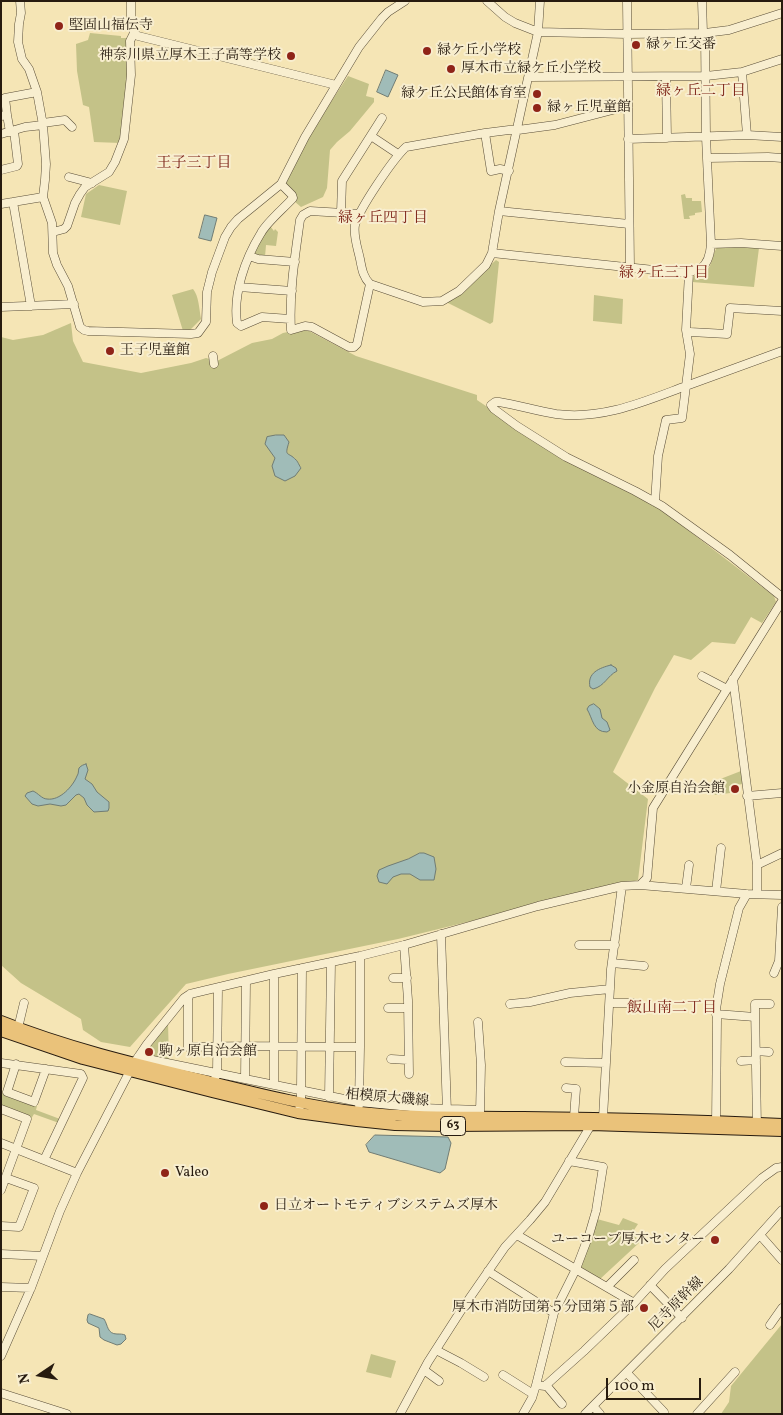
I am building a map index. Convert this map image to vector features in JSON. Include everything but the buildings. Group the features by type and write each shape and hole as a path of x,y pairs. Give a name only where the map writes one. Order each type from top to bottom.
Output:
{"main road":[{"name":"相模原大磯線","path":"1,1021 89,1052 214,1082 299,1108 399,1116 447,1113 480,1118 591,1125 716,1125"},
{"name":"相模原大磯線","path":"1,1031 83,1059 134,1064"},
{"name":"相模原大磯線","path":"358,1112 396,1125 480,1118 603,1118 757,1127 782,1131"},
{"name":"相模原大磯線","path":"757,1127 782,1124"}],"street":[{"path":"20,1 21,13 18,42 22,60 29,69 37,92 43,124 46,180 42,197 54,232 54,253 57,265 68,286 80,327 84,330 191,334 198,333 206,322 207,292 212,272 225,237 231,227 238,218 280,184 305,137 359,47 378,22 388,12 405,1"},
{"path":"54,232 67,226 75,203 85,188 109,172 124,139 131,75 130,41 134,33 130,1"},
{"path":"487,1 505,17 538,32 704,33 729,30 782,13"},
{"path":"540,1 538,32 529,77 518,130 509,171 499,211 492,253 486,265 459,291 442,301 423,302 370,284 365,280 362,272 355,225 398,154 406,148 485,133 518,130 555,125 628,106"},
{"path":"627,1 630,267"},
{"path":"492,253 689,273 696,272 705,266 711,254 711,244 702,1"},
{"path":"134,33 138,36 336,85"},
{"path":"529,77 706,76 742,72 781,61"},
{"path":"742,72 747,135"},
{"path":"666,77 667,138"},
{"path":"1,170 17,166 18,164 12,131 4,116 3,97 37,92"},
{"path":"341,213 342,181 382,118"},
{"path":"1,134 25,127 64,120 72,127"},
{"path":"485,133 491,171 500,169 509,171"},
{"path":"628,139 747,135 782,137"},
{"path":"371,136 398,154"},
{"path":"707,158 782,158"},
{"path":"74,177 92,183"},
{"path":"280,184 293,198 262,231 249,256 239,287 236,316 237,323 241,326 262,317 290,319"},
{"path":"1,204 42,197"},
{"path":"13,202 31,306"},
{"path":"360,214 310,211 303,215 300,220 292,291 291,330 305,326 349,347 354,347 357,344 370,284"},
{"path":"499,211 629,224"},
{"path":"711,244 741,243 782,246"},
{"path":"249,256 258,259 295,262"},
{"path":"655,502 658,456 666,420 682,418 690,354 687,333 689,273"},
{"path":"239,287 292,291"},
{"path":"1,306 74,304"},
{"path":"687,333 727,334 730,308 782,311"},
{"path":"640,885 647,878 653,808 782,599 730,554 655,502 566,457 497,412 492,405 495,402 499,402 556,414 595,414 630,407 782,351"},
{"path":"702,676 727,689"},
{"path":"733,679 757,865 757,894"},
{"path":"748,796 782,793"},
{"path":"716,891 717,856 721,848"},
{"path":"757,865 782,853"},
{"path":"686,888 689,865"},
{"path":"1,1356 31,1288 60,1211 77,1173 146,1044 190,994 404,945 538,906 622,886 640,885 782,895"},
{"path":"400,1414 436,1350 488,1271 505,1247 545,1202 591,1125 603,1118 612,963 622,886"},
{"path":"716,1125 716,1009 739,908 747,894"},
{"path":"775,973 780,961 782,906"},
{"path":"442,934 447,1113"},
{"path":"404,945 407,978 409,1074"},
{"path":"580,946 615,945"},
{"path":"134,1064 214,1082 245,1079 330,1096 358,1112 360,956"},
{"path":"330,962 330,1096"},
{"path":"612,963 640,967"},
{"path":"299,1108 302,1047 302,968"},
{"path":"274,974 274,1085"},
{"path":"393,978 407,978"},
{"path":"245,1079 246,981"},
{"path":"214,1082 218,988"},
{"path":"515,1006 570,993 610,990"},
{"path":"190,994 188,999 185,1047 360,1047"},
{"path":"746,1002 770,1004"},
{"path":"18,1028 24,1003"},
{"path":"610,1003 633,1003"},
{"path":"755,1004 757,1127"},
{"path":"388,1008 408,1008"},
{"path":"716,1014 755,1016"},
{"path":"476,1027 481,1065 480,1118"},
{"path":"756,1051 769,1052"},
{"path":"391,1059 408,1060"},
{"path":"741,1060 756,1060"},
{"path":"565,1062 606,1063"},
{"path":"1,1063 81,1074 83,1078 44,1160"},
{"path":"16,1064 7,1092 34,1102 46,1069"},
{"path":"566,1088 586,1090"},
{"path":"574,1118 576,1089"},
{"path":"1,1109 28,1120 1,1190"},
{"path":"1,1143 77,1173"},
{"path":"523,1414 536,1385 554,1313 576,1269 596,1211 603,1167 569,1161"},
{"path":"536,1385 546,1385 584,1351 634,1303 665,1269 762,1178 776,1168 782,1167"},
{"path":"1,1226 19,1227 34,1188 6,1178"},
{"name":"尼寺原幹線","path":"585,1414 730,1270 782,1210"},
{"path":"517,1234 634,1303"},
{"path":"760,1235 782,1260"},
{"path":"1,1254 43,1256"},
{"path":"607,1287 629,1262"},
{"path":"488,1271 554,1313"},
{"path":"650,1285 682,1318"},
{"path":"1,1287 31,1288"},
{"path":"770,1325 782,1308"},
{"path":"436,1350 463,1368 484,1377"},
{"path":"424,1370 439,1381"},
{"path":"697,1414 735,1372"},
{"path":"627,1373 664,1412"},
{"path":"503,1376 533,1394"},
{"path":"546,1385 562,1404"},
{"path":"1,1393 67,1414"},
{"path":"593,1406 600,1414"}],"shaded area":[{"path":"90,33 127,38 129,77 121,143 94,142 89,107 83,105 77,71 76,44 88,40"},
{"path":"348,76 369,84 366,96 374,98 374,102 350,131 330,150 327,188 323,197 301,207 294,201 283,184 308,137"},
{"path":"99,185 127,191 120,225 81,217 86,194"},
{"path":"685,194 686,198 692,198 692,201 701,201 702,212 689,216 690,219 684,219 681,195"},
{"path":"270,226 274,231 275,229 278,232 276,246 266,245 265,257 255,255 264,234"},
{"path":"737,246 759,248 754,287 692,282 694,276 701,274 708,268 717,247 731,248"},
{"path":"496,260 499,262 493,322 490,324 446,302 462,291"},
{"path":"193,289 198,299 201,319 189,331 183,331 172,295"},
{"path":"594,295 623,299 622,324 593,321"},
{"path":"71,323 73,341 83,362 141,373 206,358 217,361 252,343 307,328 305,331 309,331 356,356 477,395 477,400 563,458 654,504 774,596 776,602 762,623 751,617 735,644 712,642 691,660 674,655 655,688 613,772 648,799 638,880 398,939 186,984 130,1047 101,1042 83,1030 81,1019 21,983 1,965 1,337 13,340 43,335"},
{"path":"741,771 743,784 729,786 730,793 715,795 710,783"},
{"path":"168,1022 169,1062 143,1057 143,1054"},
{"path":"3,1093 37,1106 36,1110 60,1119 59,1123 34,1114 31,1119 1,1107 1,1096"},
{"path":"623,1218 638,1224 632,1233 640,1242 599,1280 581,1270 580,1266 597,1219 619,1225"},
{"path":"782,1324 782,1414 721,1414 729,1402 731,1386"},
{"path":"371,1354 396,1361 391,1378 366,1372"}],"water":[{"path":"386,70 398,75 388,97 377,92"},
{"path":"205,215 217,218 211,241 199,238"},
{"path":"284,435 289,442 288,454 296,460 301,468 295,476 285,481 275,476 272,466 275,458 265,444 267,437"},
{"path":"611,665 617,671 597,688 593,689 590,687 592,675 598,670"},
{"path":"594,704 600,709 602,718 607,722 610,730 607,732 599,730 592,721 587,709"},
{"path":"86,764 88,770 85,779 109,802 108,811 94,812 79,794 66,805 61,806 50,804 38,806 32,804 25,796 33,791 45,799 57,798 75,780 79,768"},
{"path":"420,853 434,857 436,869 434,880 420,880 410,874 401,874 393,877 387,884 379,882 377,876 379,870"},
{"path":"375,1135 448,1137 451,1143 445,1169 440,1173 369,1152 366,1145"},
{"path":"88,1315 104,1319 111,1332 125,1335 126,1339 117,1345 104,1340 100,1337 99,1328 88,1323"}],"place":[{"name":"堅固山福伝寺","path":"59,26"},
{"name":"緑ヶ丘交番","path":"636,45"},
{"name":"緑ケ丘小学校","path":"427,51"},
{"name":"神奈川県立厚木王子高等学校","path":"291,56"},
{"name":"厚木市立緑ケ丘小学校","path":"451,69"},
{"name":"緑ケ丘公民館体育室","path":"537,94"},
{"name":"緑ヶ丘児童館","path":"537,108"},
{"name":"王子児童館","path":"110,351"},
{"name":"小金原自治会館","path":"735,789"},
{"name":"駒ヶ原自治会館","path":"149,1052"},
{"name":"Valeo","path":"165,1173"},
{"name":"日立オートモティブシステムズ厚木","path":"264,1206"},
{"name":"ユーコープ厚木センター","path":"715,1240"},
{"name":"厚木市消防団第５分団第５部","path":"644,1308"}],"district":[{"name":"緑ヶ丘二丁目","path":"701,92"},
{"name":"王子三丁目","path":"194,164"},
{"name":"緑ヶ丘四丁目","path":"383,219"},
{"name":"緑ヶ丘三丁目","path":"664,274"},
{"name":"飯山南二丁目","path":"672,1009"}]}
